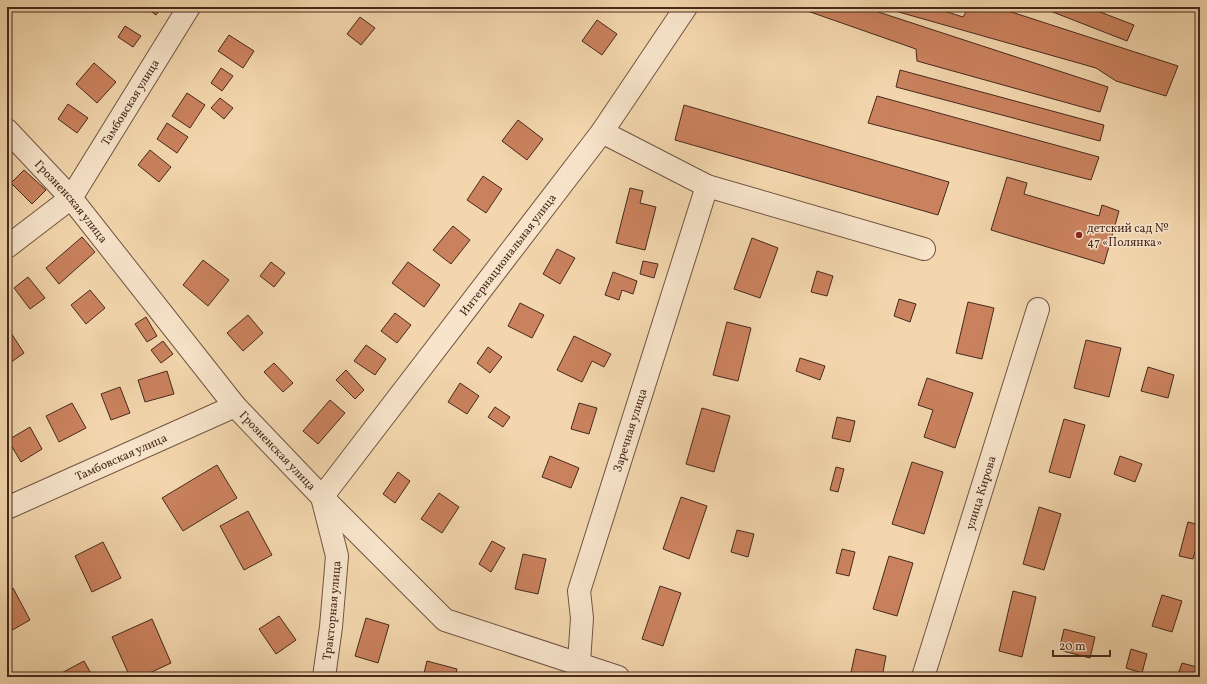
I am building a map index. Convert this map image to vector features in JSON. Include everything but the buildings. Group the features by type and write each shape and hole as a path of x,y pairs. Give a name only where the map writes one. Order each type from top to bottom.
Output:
{"street":[{"name":"Тамбовская улица","path":"71,198 189,7"},
{"name":"Интернациональная улица","path":"322,497 602,132 686,7"},
{"name":"Грозненская улица","path":"7,130 71,198 235,406 322,497 445,620 578,671 618,677"},
{"path":"602,132 707,186 924,249"},
{"name":"Заречная улица","path":"578,671 582,618 579,591 707,186"},
{"path":"7,247 71,198"},
{"name":"улица Кирова","path":"923,677 1038,309"},
{"name":"Тамбовская улица","path":"7,508 235,406"},
{"name":"Тракторная улица","path":"322,497 337,556 331,627 324,677"}],"place":[{"name":"детский сад № 47 «Полянка»","path":"1079,235"}]}
